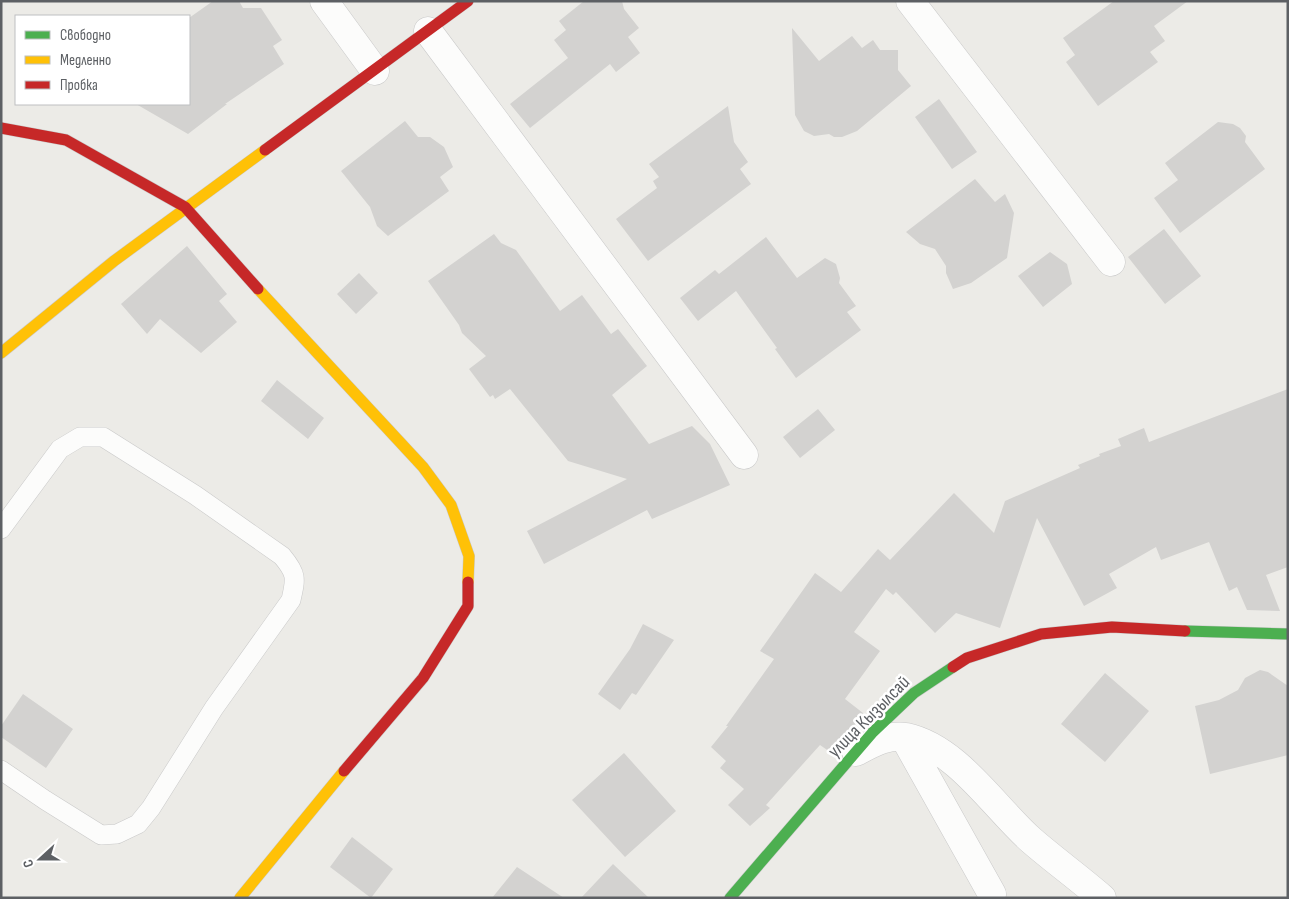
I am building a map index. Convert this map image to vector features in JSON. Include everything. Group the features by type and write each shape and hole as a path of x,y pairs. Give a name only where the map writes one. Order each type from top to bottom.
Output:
{"street":[{"path":"324,1 375,72"},
{"path":"1,353 185,207 375,72 468,1"},
{"path":"910,1 1111,262"},
{"path":"428,31 744,455"},
{"path":"1,128 66,140 185,207 423,467 450,505 469,556 468,606 423,678 336,780 240,898"},
{"name":"улица Кызылсай","path":"730,898 873,732 914,694 967,658 1041,634 1112,627 1210,633 1288,634"},
{"path":"904,737 992,894"},
{"path":"856,752 881,739 904,737 927,743 964,770 1030,839 1102,898"}],"lane":[{"path":"1,529 60,449 80,437 103,437 195,496 282,556 293,569 294,584 291,600 214,708 138,824 117,834 101,835 1,770"}],"building":[{"path":"213,1 239,1 243,8 261,8 282,40 273,46 284,64 225,104 227,104 188,134 138,105 190,105 190,17"},
{"path":"584,1 622,1 624,9 639,28 628,37 640,53 616,72 610,64 530,128 510,104 568,58 554,40 566,30 559,21"},
{"path":"1114,1 1188,1 1154,26 1165,41 1150,52 1158,62 1098,106 1066,62 1075,55 1063,38"},
{"path":"792,28 819,61 852,36 862,48 873,40 880,50 898,50 898,70 911,86 857,131 842,137 834,137 829,134 814,136 804,131 795,115"},
{"path":"939,99 977,152 952,169 915,117"},
{"path":"728,106 734,142 748,162 740,169 751,184 648,261 616,219 657,188 653,181 659,177 649,164"},
{"path":"405,121 418,137 430,137 444,147 453,167 440,177 449,191 388,236 377,226 370,207 341,171"},
{"path":"1218,122 1233,124 1240,128 1246,136 1245,142 1265,169 1180,233 1154,198 1178,180 1165,163"},
{"path":"975,179 995,202 1005,194 1014,213 1007,258 971,283 953,289 946,273 946,266 935,249 920,244 906,232"},
{"path":"1164,229 1201,276 1165,304 1128,257"},
{"path":"494,234 501,243 516,250 560,311 582,295 611,334 618,329 647,366 612,395 649,444 692,426 710,444 730,485 652,519 647,510 544,564 527,531 627,479 568,461 510,389 495,399 493,395 490,397 469,369 486,356 462,333 459,325 428,281"},
{"path":"766,237 797,278 825,258 836,264 840,278 839,283 856,306 847,312 861,330 796,378 736,291 698,321 680,298 715,270 719,274"},
{"path":"187,246 227,294 219,301 237,322 201,353 160,319 147,334 121,304"},
{"path":"1050,252 1067,264 1072,284 1043,307 1018,276"},
{"path":"359,273 378,293 356,314 337,294"},
{"path":"277,380 324,418 308,439 261,401"},
{"path":"1288,389 1288,567 1266,575 1280,611 1247,610 1237,587 1229,591 1209,542 1161,560 1156,547 1109,574 1117,588 1084,606 1037,518 1000,628 956,613 935,633 896,592 893,595 886,589 854,632 880,651 845,699 863,713 837,750 833,754 820,745 766,805 770,808 750,826 728,805 744,789 720,768 726,761 711,747 728,726 726,726 774,659 760,651 815,573 841,592 878,549 890,560 954,493 994,533 1005,501 1080,468 1078,465 1100,456 1099,454 1121,446 1118,439 1144,428 1149,442"},
{"path":"818,409 835,430 800,458 783,437"},
{"path":"643,624 674,640 636,695 632,693 620,710 598,694 630,649"},
{"path":"1260,670 1268,672 1288,686 1288,755 1210,774 1195,706 1219,700 1238,690 1245,678"},
{"path":"1105,673 1149,711 1105,762 1061,724"},
{"path":"23,694 73,729 46,768 1,737 1,726"},
{"path":"624,753 676,811 625,857 572,800"},
{"path":"352,837 393,869 371,898 330,867"},
{"path":"613,864 649,898 581,898"},
{"path":"517,867 564,898 492,898"}],"traffic: fast":[{"path":"1185,631 1288,634"},
{"path":"730,898 873,732 914,693 953,667"}],"traffic: slow":[{"path":"1,353 114,261 265,150"},
{"path":"258,289 423,467 451,505 469,556 468,582"},
{"path":"240,898 344,771"}],"traffic: jam":[{"path":"265,150 468,1"},
{"path":"1,128 66,140 185,207 258,289"},
{"path":"344,771 423,678 468,606 468,582"},
{"path":"953,667 967,658 1041,634 1112,627 1185,631"}]}
